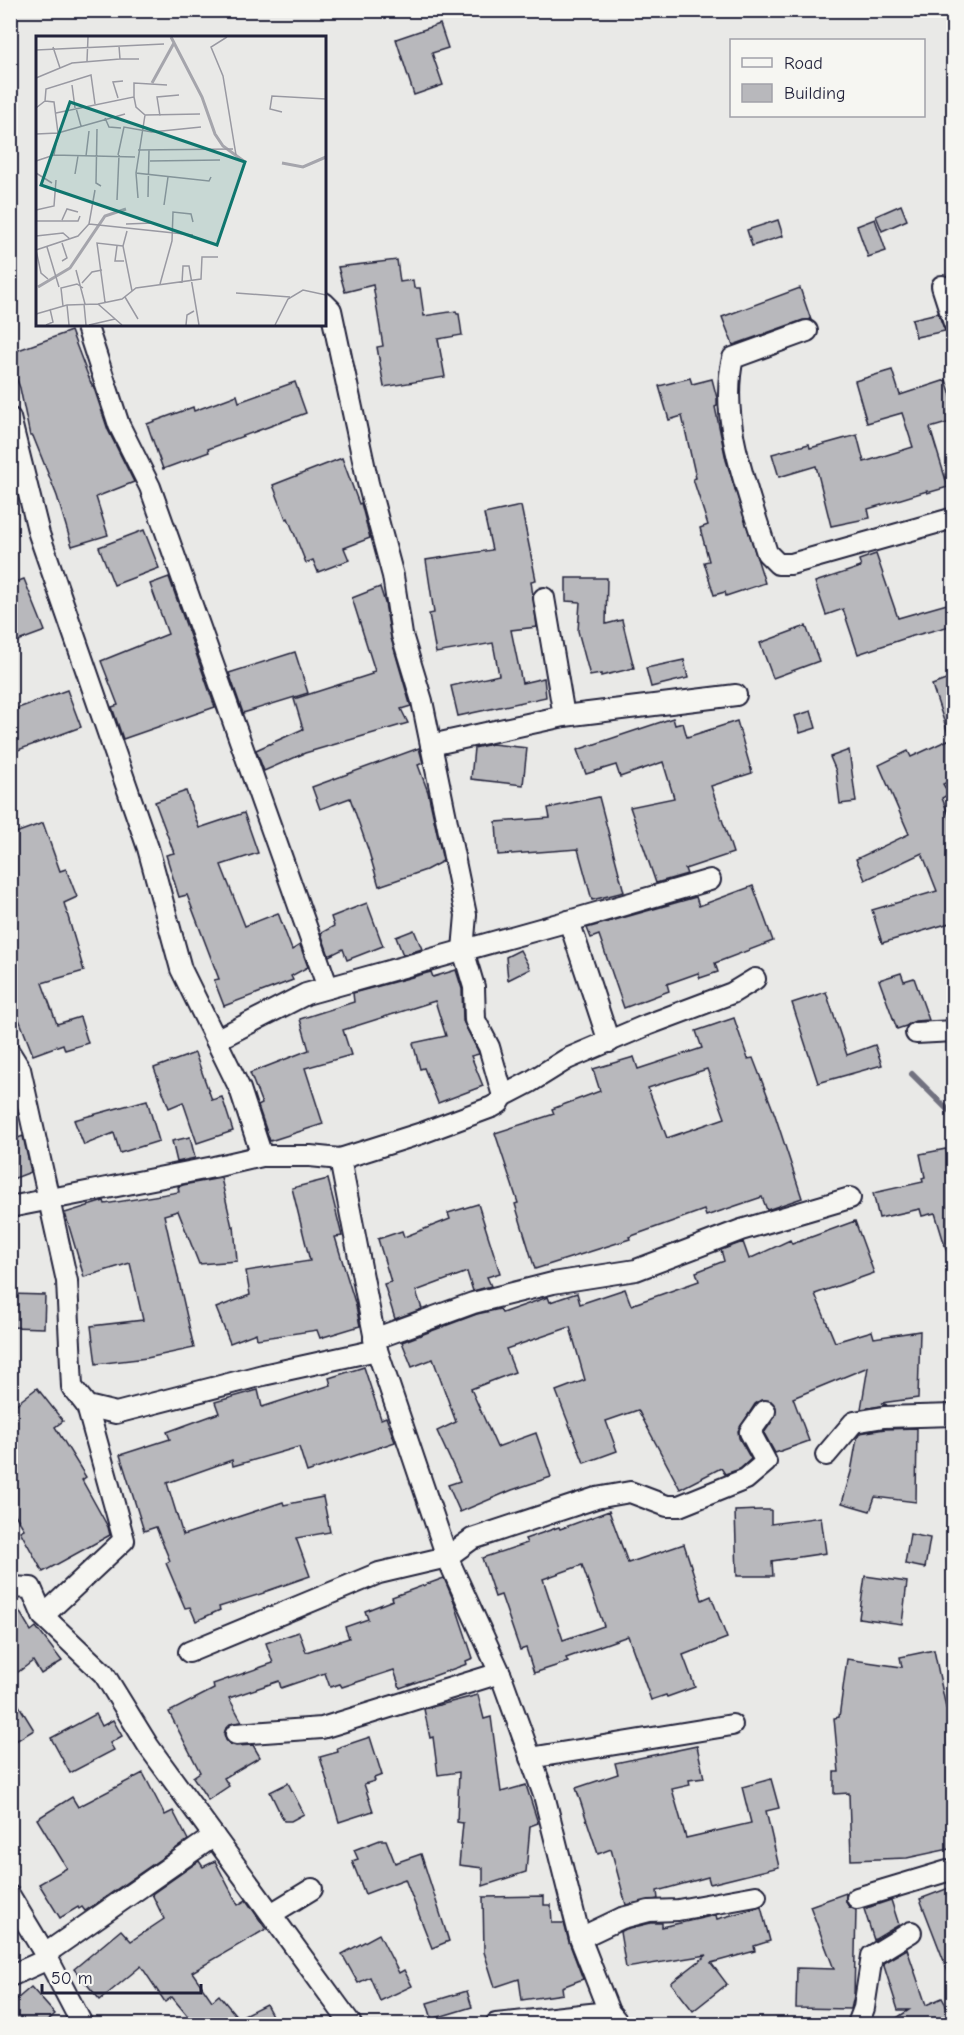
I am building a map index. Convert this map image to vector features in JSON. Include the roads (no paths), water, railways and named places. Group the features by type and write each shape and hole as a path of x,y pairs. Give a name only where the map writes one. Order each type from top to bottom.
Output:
{"street":[{"path":"942,286 954,322"},
{"path":"326,305 331,310 368,483 393,576 402,635 422,700 466,915 463,950 474,987 475,1020 489,1047 503,1096"},
{"path":"87,326 119,425 150,487 328,988"},
{"path":"807,331 733,358 728,378 735,452 767,553 778,564 790,564 954,518"},
{"path":"10,418 39,534 148,849 182,969 240,1089 262,1156"},
{"path":"544,598 564,716"},
{"path":"431,745 564,716 736,695"},
{"path":"216,1040 306,994 710,880"},
{"path":"569,921 609,1041"},
{"path":"10,1207 262,1156 310,1156 340,1159 422,1133 492,1107 499,1103 503,1096 567,1059 732,993 755,979"},
{"path":"916,1033 954,1031"},
{"path":"10,1053 20,1069 67,1281 72,1387 87,1406 124,1540 43,1616"},
{"path":"340,1159 376,1345 447,1557 500,1673 544,1796 580,1938 614,2018 496,2025"},
{"path":"87,1406 116,1413 376,1345 473,1303 553,1283 636,1270 741,1230 850,1198"},
{"path":"189,1652 379,1573 447,1557 472,1539 596,1498 630,1492 667,1506 679,1506 746,1479 766,1462 750,1432 765,1411"},
{"path":"826,1455 854,1422 884,1417 954,1415"},
{"path":"10,1587 31,1588 43,1616 104,1674 149,1747 351,2025"},
{"path":"236,1734 322,1728 500,1673"},
{"path":"530,1758 732,1725"},
{"path":"10,1977 47,1956 214,1836"},
{"path":"856,1898 954,1869"},
{"path":"272,1915 312,1889"},
{"path":"10,1896 47,1956 82,2025"},
{"path":"580,1938 622,1918 650,1911 678,1910 756,1896"},
{"path":"858,2025 864,2008 872,1956 911,1932"}],"waterway":[{"path":"912,1074 951,1113 954,1119"}]}
